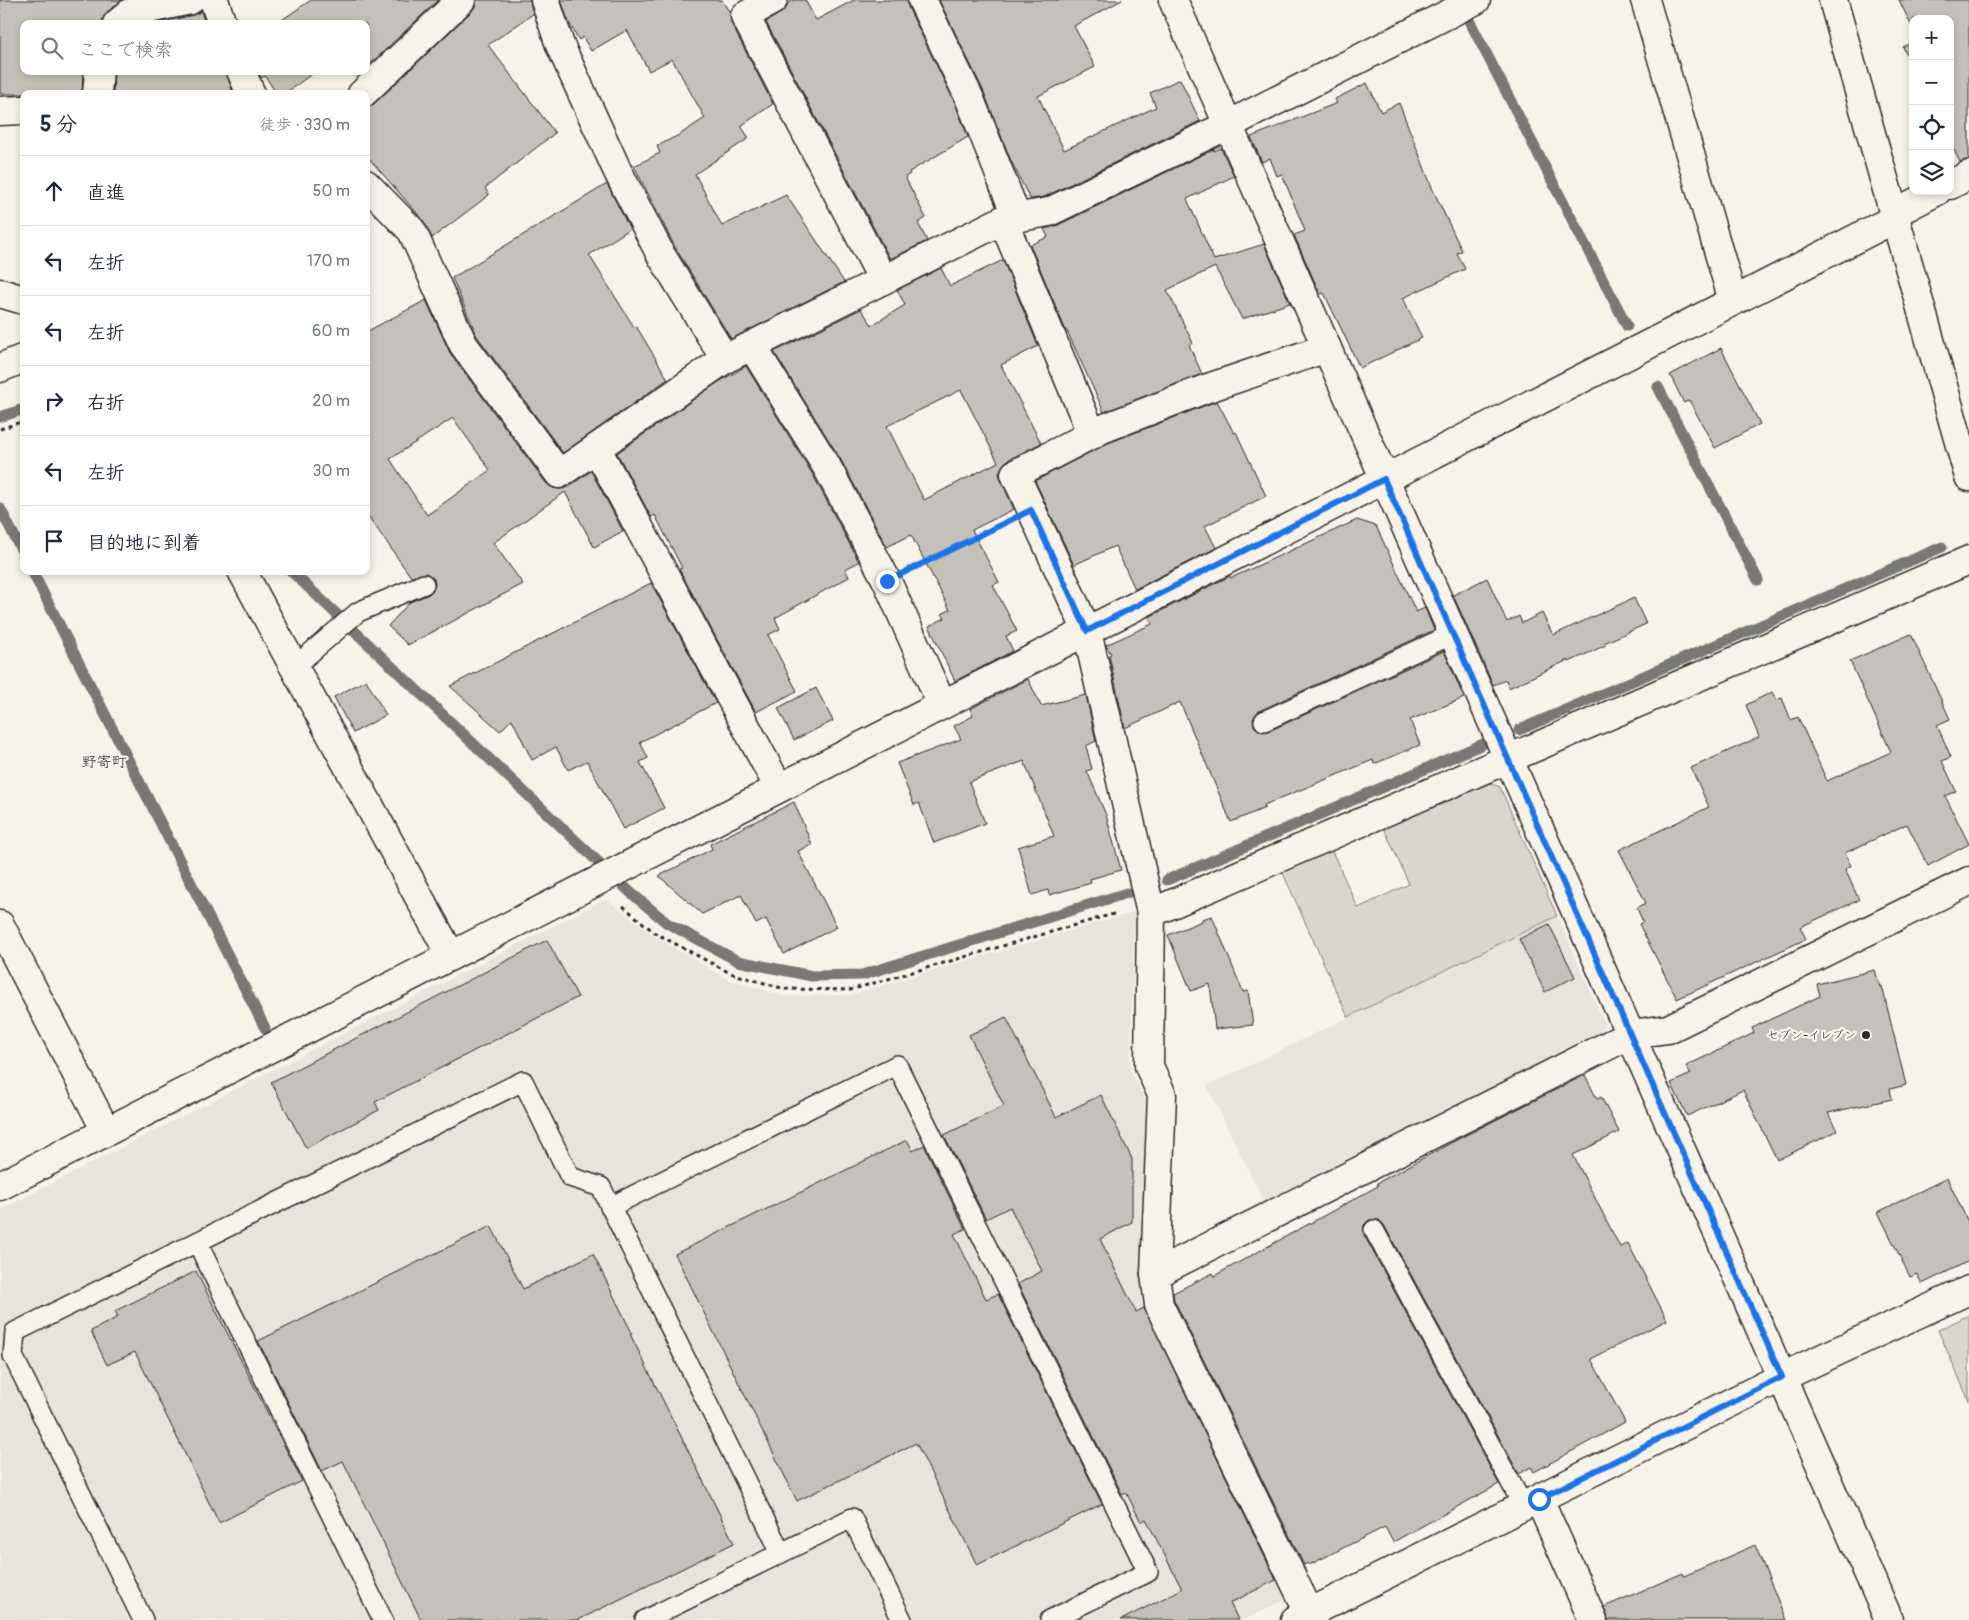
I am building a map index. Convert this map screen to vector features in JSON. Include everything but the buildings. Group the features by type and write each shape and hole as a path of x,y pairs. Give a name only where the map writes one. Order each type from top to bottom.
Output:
{"street":[{"path":"122,20 130,13 190,0"},
{"path":"214,0 221,20"},
{"path":"366,90 461,0"},
{"path":"546,0 560,45 618,172 661,255 725,360"},
{"path":"773,0 745,16 883,280"},
{"path":"922,0 969,97 1010,219 1092,435"},
{"path":"1172,0 1889,1620"},
{"path":"370,188 412,231 463,344 560,474 725,360 752,346 1010,219 1049,212 1228,125 1476,0"},
{"path":"1645,0 1733,301"},
{"path":"1833,0 1969,476"},
{"path":"97,90 98,75"},
{"path":"243,75 249,90"},
{"path":"0,111 20,110"},
{"path":"1954,183 1969,175"},
{"path":"0,1186 1733,301 1895,216 1930,195"},
{"path":"0,293 20,299"},
{"path":"752,346 827,467 887,581 942,705"},
{"path":"1327,348 1205,389 1092,435 1014,474 1087,631 1150,909 1149,1066 1162,1095 1155,1274 1159,1305 1306,1618 1782,1377 1969,1290"},
{"path":"0,368 20,360"},
{"path":"597,449 779,788"},
{"path":"1150,909 1509,760 1969,560"},
{"path":"244,575 451,956"},
{"path":"1155,1274 1630,1034 1668,1029 1969,881"},
{"path":"0,925 106,1131"},
{"path":"1532,1503 1593,1620"}],"lane":[{"path":"294,667 358,612 424,584"},
{"path":"1264,721 1453,634"},
{"path":"610,1207 898,1065 1148,1572 1050,1620"},
{"path":"143,1620 13,1356 14,1332 523,1081 570,1176 601,1186 781,1553"},
{"path":"1374,1230 1532,1503"},
{"path":"197,1242 383,1620"},
{"path":"645,1620 852,1518 902,1620"}],"path":[{"path":"0,429 20,422"},
{"path":"887,581 1031,510"},
{"path":"597,881 656,933 730,973 785,989 850,990 1150,909"}],"shaded area":[{"path":"1484,781 1500,787 1557,916 1348,1017 1282,871 1331,849 1358,908 1409,884 1383,826"},
{"path":"606,899 656,937 727,979 784,996 849,995 1135,912 1130,1070 1146,1100 1141,1300 1288,1598 1244,1620 0,1620 0,1210"},
{"path":"1557,916 1605,1024 1602,1037 1264,1202 1207,1086"},
{"path":"1969,1315 1969,1401 1938,1330"}],"waterway":[{"path":"1469,20 1627,326"},
{"path":"1658,387 1758,580"},
{"path":"0,417 20,410"},
{"path":"0,508 20,547"},
{"path":"1519,730 1942,547"},
{"path":"34,575 265,1028"},
{"path":"295,575 630,892 667,923 738,961 812,976 862,975 1127,893"},
{"path":"1167,880 1483,744"}],"place":[{"name":"セブン-イレブン","path":"1866,1035"}],"district":[{"name":"野寄町","path":"104,762"}],"route":[{"path":"887,581 1031,510 1087,631 1384,479 1782,1377 1539,1499"}]}
